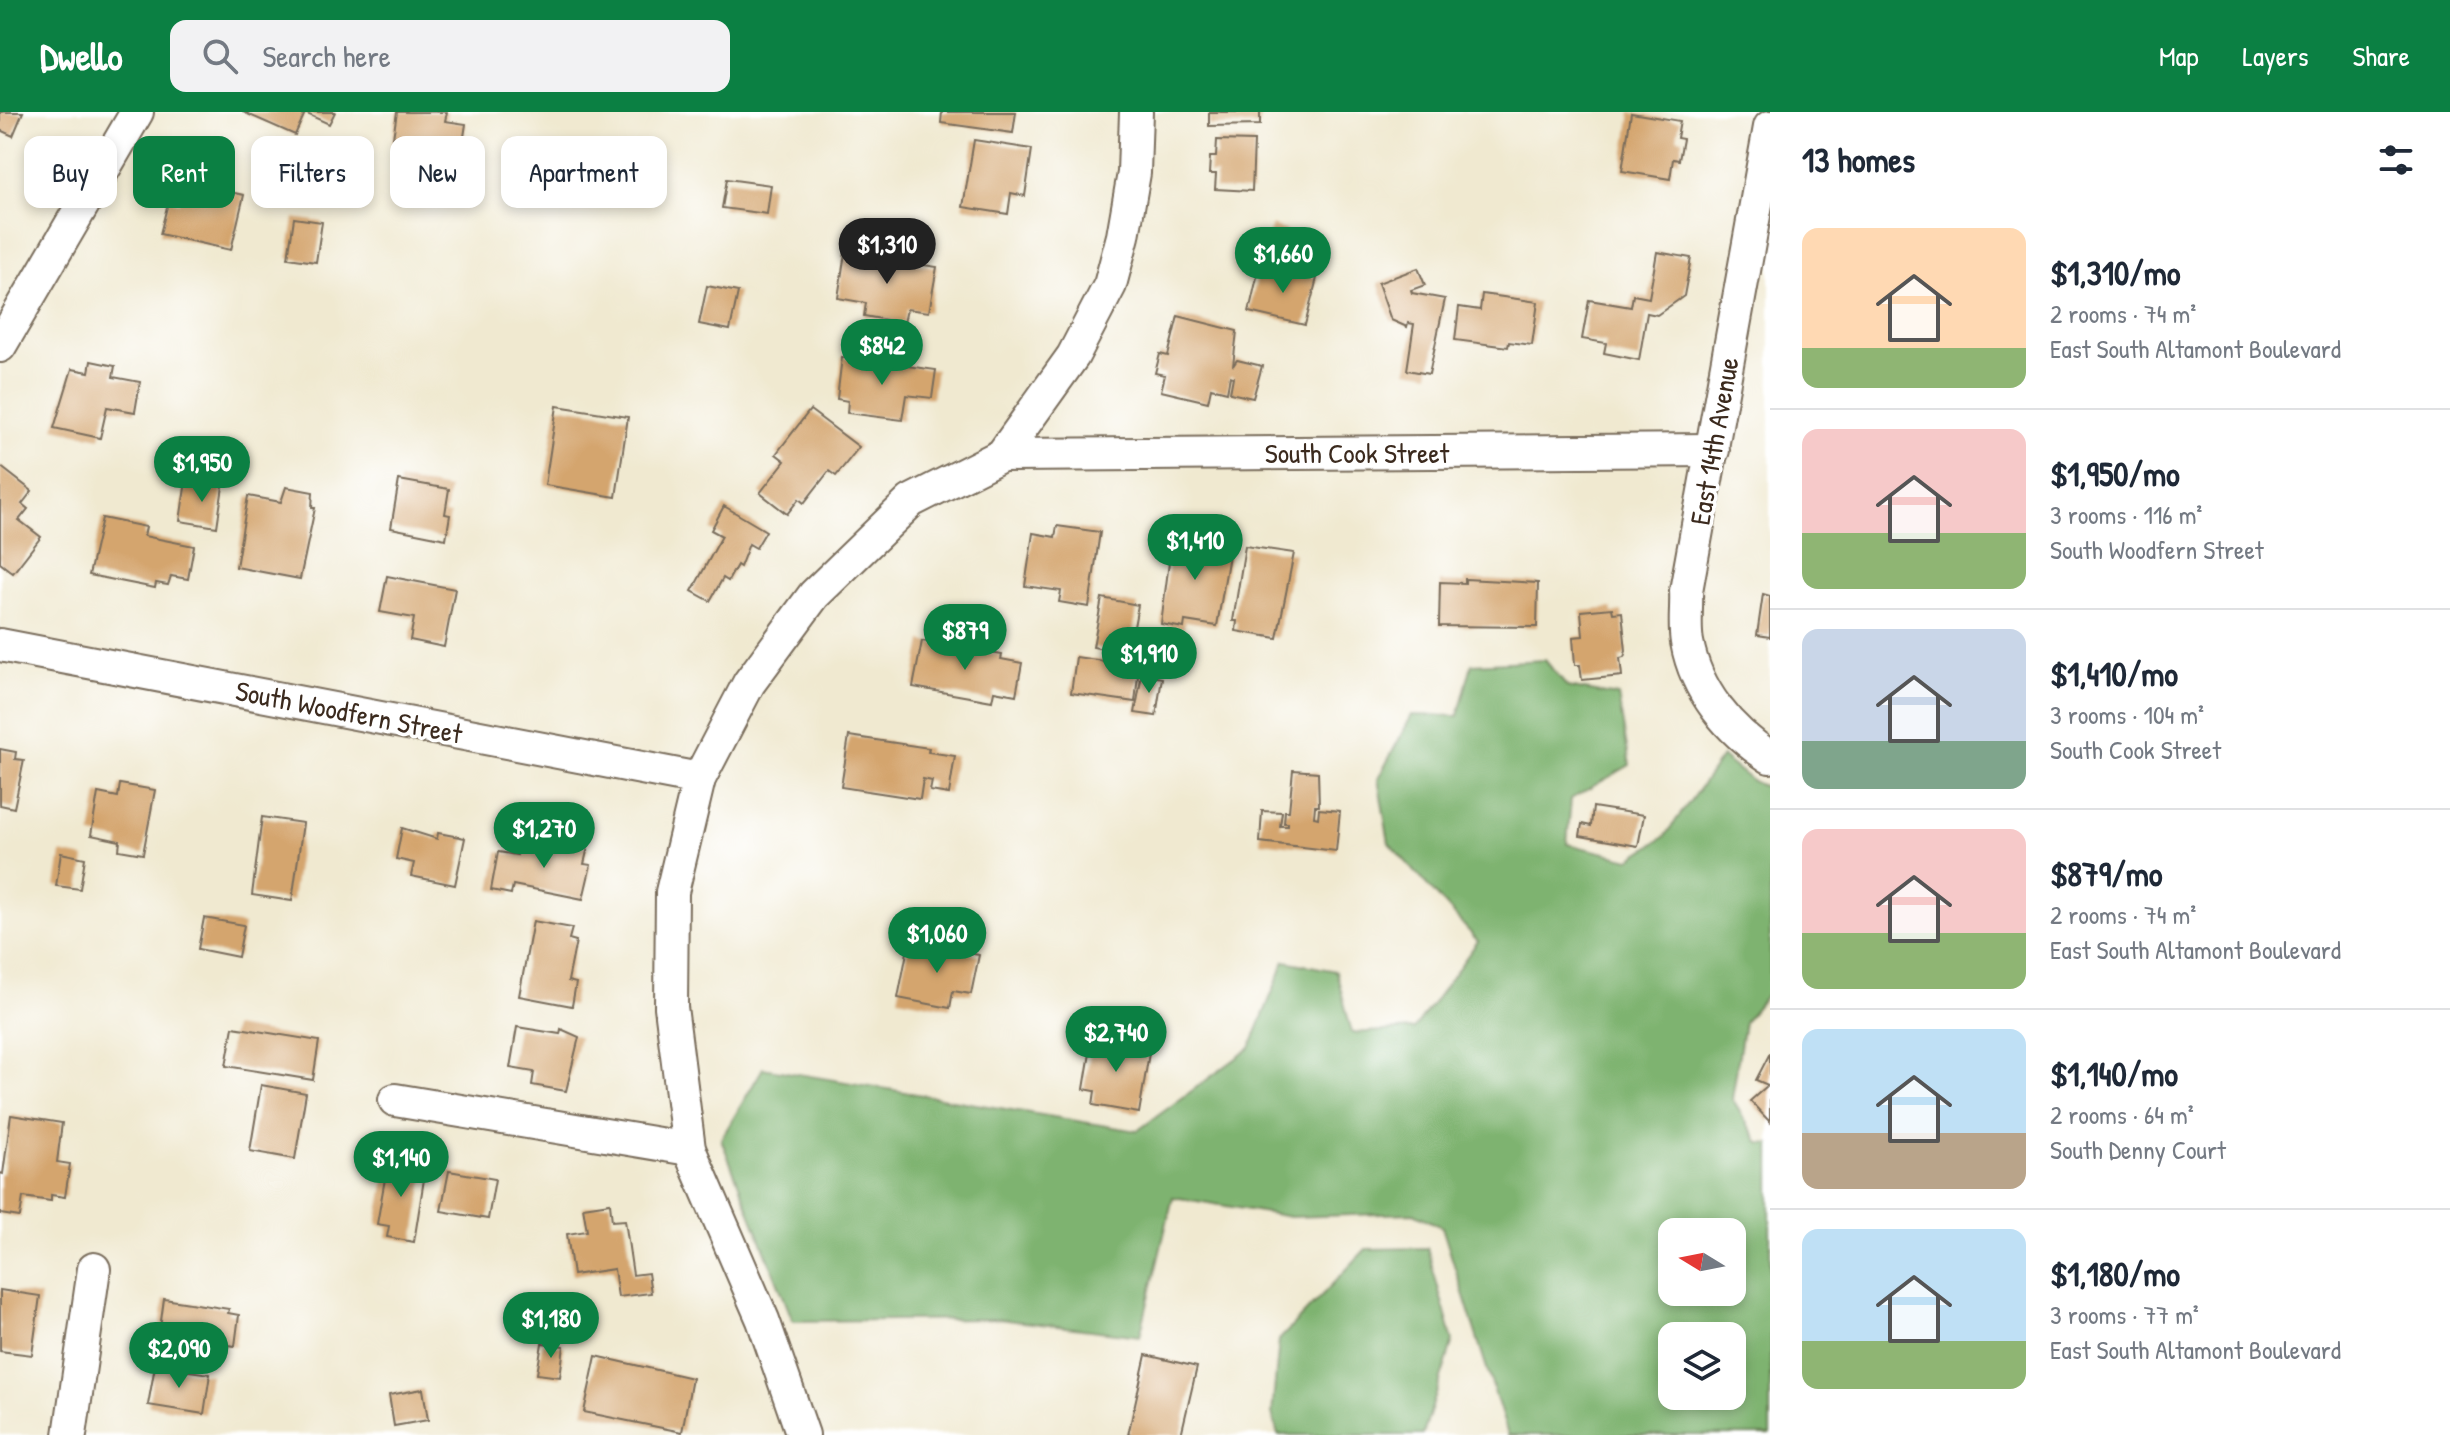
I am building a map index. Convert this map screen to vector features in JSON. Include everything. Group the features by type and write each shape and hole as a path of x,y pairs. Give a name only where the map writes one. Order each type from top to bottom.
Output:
{"street":[{"path":"3,338 137,112"},
{"path":"803,1435 763,1320 689,1149 671,1007 672,892 699,779 749,683 814,595 911,501 1002,455 1073,356 1110,285 1134,173 1136,112"},
{"name":"East 14th Avenue","path":"1757,748 1706,696 1687,642 1686,591 1770,127"},
{"name":"South Cook Street","path":"1002,455 1713,450"},
{"name":"South Woodfern Street","path":"0,645 699,779"},
{"path":"395,1100 689,1149"},
{"path":"70,1435 94,1269"}],"green space":[{"path":"1545,660 1567,687 1618,696 1630,765 1571,799 1567,844 1630,859 1664,837 1722,757 1752,781 1770,789 1770,991 1744,1022 1732,1099 1759,1143 1770,1144 1770,1435 1508,1435 1442,1227 1414,1213 1290,1217 1173,1197 1140,1336 998,1319 793,1321 721,1139 763,1068 1137,1131 1250,1048 1285,961 1336,971 1352,1033 1414,1029 1478,941 1389,843 1378,779 1412,715 1458,716 1472,664"},
{"path":"1427,1248 1453,1341 1423,1435 1278,1435 1272,1414 1279,1340 1366,1249"}],"building":[{"path":"0,112 23,112 13,136 0,130"},
{"path":"243,112 335,112 329,124 305,113 295,135"},
{"path":"397,112 447,112 445,121 466,124 464,136 393,136"},
{"path":"942,112 1016,112 1013,133 941,123"},
{"path":"1209,112 1260,112 1260,125 1209,126"},
{"path":"1631,113 1680,121 1677,138 1683,139 1679,160 1673,159 1670,179 1622,171"},
{"path":"974,140 1032,149 1025,196 1011,193 1008,214 963,207"},
{"path":"1217,140 1254,141 1252,191 1215,189 1216,174 1209,174 1210,157 1216,157"},
{"path":"727,179 771,185 767,214 722,208"},
{"path":"235,193 244,195 231,250 160,234 167,208 235,208"},
{"path":"294,218 322,222 316,262 288,258"},
{"path":"1272,225 1303,238 1297,254 1266,241"},
{"path":"1657,252 1691,258 1684,296 1657,315 1647,313 1639,360 1604,353 1606,343 1582,339 1589,300 1631,307 1633,295 1649,298"},
{"path":"845,253 937,267 929,312 907,309 904,323 864,316 866,303 838,298"},
{"path":"1260,264 1317,278 1305,325 1249,312"},
{"path":"1418,268 1425,285 1411,290 1412,293 1445,299 1429,374 1407,370 1414,324 1408,323 1407,327 1391,320 1378,283"},
{"path":"707,286 738,292 730,330 699,324"},
{"path":"1482,294 1538,302 1532,345 1509,342 1508,347 1455,340 1459,307 1480,310"},
{"path":"1178,316 1237,331 1233,366 1237,360 1262,366 1253,398 1230,393 1233,377 1230,376 1227,392 1211,388 1208,402 1161,391 1165,375 1155,373 1160,354 1168,356"},
{"path":"842,357 936,370 932,398 906,395 902,420 847,413 848,401 837,399"},
{"path":"91,361 115,366 113,377 140,382 135,412 107,407 100,438 54,428 72,369 89,372"},
{"path":"557,406 628,417 616,497 545,485"},
{"path":"810,410 859,447 836,476 829,471 804,503 799,499 787,514 760,493 785,461 776,454"},
{"path":"0,466 32,491 22,504 28,509 19,520 41,537 13,573 0,563"},
{"path":"399,480 449,489 445,514 450,515 446,539 391,528"},
{"path":"186,481 223,486 217,527 180,521"},
{"path":"286,487 313,492 312,508 315,508 300,579 236,567 248,496 281,502"},
{"path":"724,506 766,531 756,548 749,544 740,567 737,565 728,581 723,578 710,601 692,591 722,536 711,530"},
{"path":"102,518 146,527 144,536 194,546 188,579 171,576 168,585 156,583 155,588 89,575"},
{"path":"1057,526 1100,532 1089,607 1059,602 1061,591 1025,586 1033,533 1055,537"},
{"path":"1179,534 1231,543 1217,626 1185,621 1184,628 1161,624 1171,547 1177,548"},
{"path":"1245,546 1294,553 1277,638 1236,631 1237,621 1233,621"},
{"path":"387,576 455,589 444,647 410,640 414,618 380,612"},
{"path":"1465,579 1538,583 1537,627 1439,626 1440,582 1465,583"},
{"path":"1763,594 1770,596 1770,637 1757,635"},
{"path":"1102,598 1138,605 1129,654 1093,647"},
{"path":"1612,608 1613,613 1622,612 1626,651 1620,658 1622,676 1582,680 1580,665 1575,665 1573,637 1583,636 1581,611"},
{"path":"922,641 1002,655 1001,659 1022,663 1016,695 994,691 992,701 913,687"},
{"path":"1076,657 1139,666 1135,702 1071,693"},
{"path":"1142,674 1162,678 1156,716 1135,713"},
{"path":"849,736 929,748 928,752 955,756 949,794 930,791 932,781 923,779 920,799 841,787"},
{"path":"0,749 16,752 15,759 24,760 14,808 0,805"},
{"path":"1293,770 1318,772 1319,806 1315,806 1314,817 1318,818 1319,809 1340,811 1336,851 1260,842 1262,811 1282,812 1280,826 1288,826 1284,823 1285,811 1289,811"},
{"path":"120,784 155,790 143,854 119,850 120,841 91,835 98,793 118,797"},
{"path":"1593,807 1644,815 1638,846 1580,836 1582,824 1591,826"},
{"path":"262,817 303,823 292,901 252,895"},
{"path":"402,828 437,839 438,833 465,838 455,885 411,876 414,863 396,859"},
{"path":"519,841 558,849 559,841 588,847 584,864 591,865 583,899 513,885 511,894 491,890 498,852 517,855"},
{"path":"61,853 85,858 80,889 56,886"},
{"path":"204,918 244,925 238,957 198,949"},
{"path":"533,921 572,928 569,939 576,941 568,981 576,983 572,1006 519,996"},
{"path":"909,942 979,955 971,994 953,991 950,1008 898,998"},
{"path":"233,1027 319,1041 313,1080 226,1066"},
{"path":"517,1027 560,1034 561,1029 579,1037 566,1091 532,1085 534,1072 510,1068"},
{"path":"1093,1035 1133,1042 1132,1050 1149,1053 1139,1113 1093,1105 1095,1091 1084,1089"},
{"path":"1770,1053 1770,1122 1750,1101 1768,1085 1756,1080"},
{"path":"261,1085 306,1093 295,1159 250,1151"},
{"path":"11,1115 62,1123 57,1162 70,1164 65,1197 51,1195 51,1201 23,1197 20,1217 0,1214 0,1173 3,1174"},
{"path":"389,1156 417,1161 415,1171 425,1173 414,1242 387,1237 389,1226 377,1224"},
{"path":"449,1171 495,1179 488,1219 441,1211"},
{"path":"610,1203 612,1221 625,1220 633,1275 648,1273 651,1293 618,1297 614,1269 573,1275 567,1234 587,1231 583,1207"},
{"path":"0,1290 40,1296 32,1355 0,1351"},
{"path":"164,1299 229,1309 228,1313 239,1315 235,1346 223,1344 222,1353 158,1343"},
{"path":"542,1343 564,1346 560,1377 537,1374"},
{"path":"1146,1355 1197,1367 1181,1435 1128,1435"},
{"path":"596,1356 692,1378 682,1432 584,1412"},
{"path":"155,1366 210,1374 204,1414 148,1405"},
{"path":"423,1389 428,1420 394,1426 389,1395"}]}
